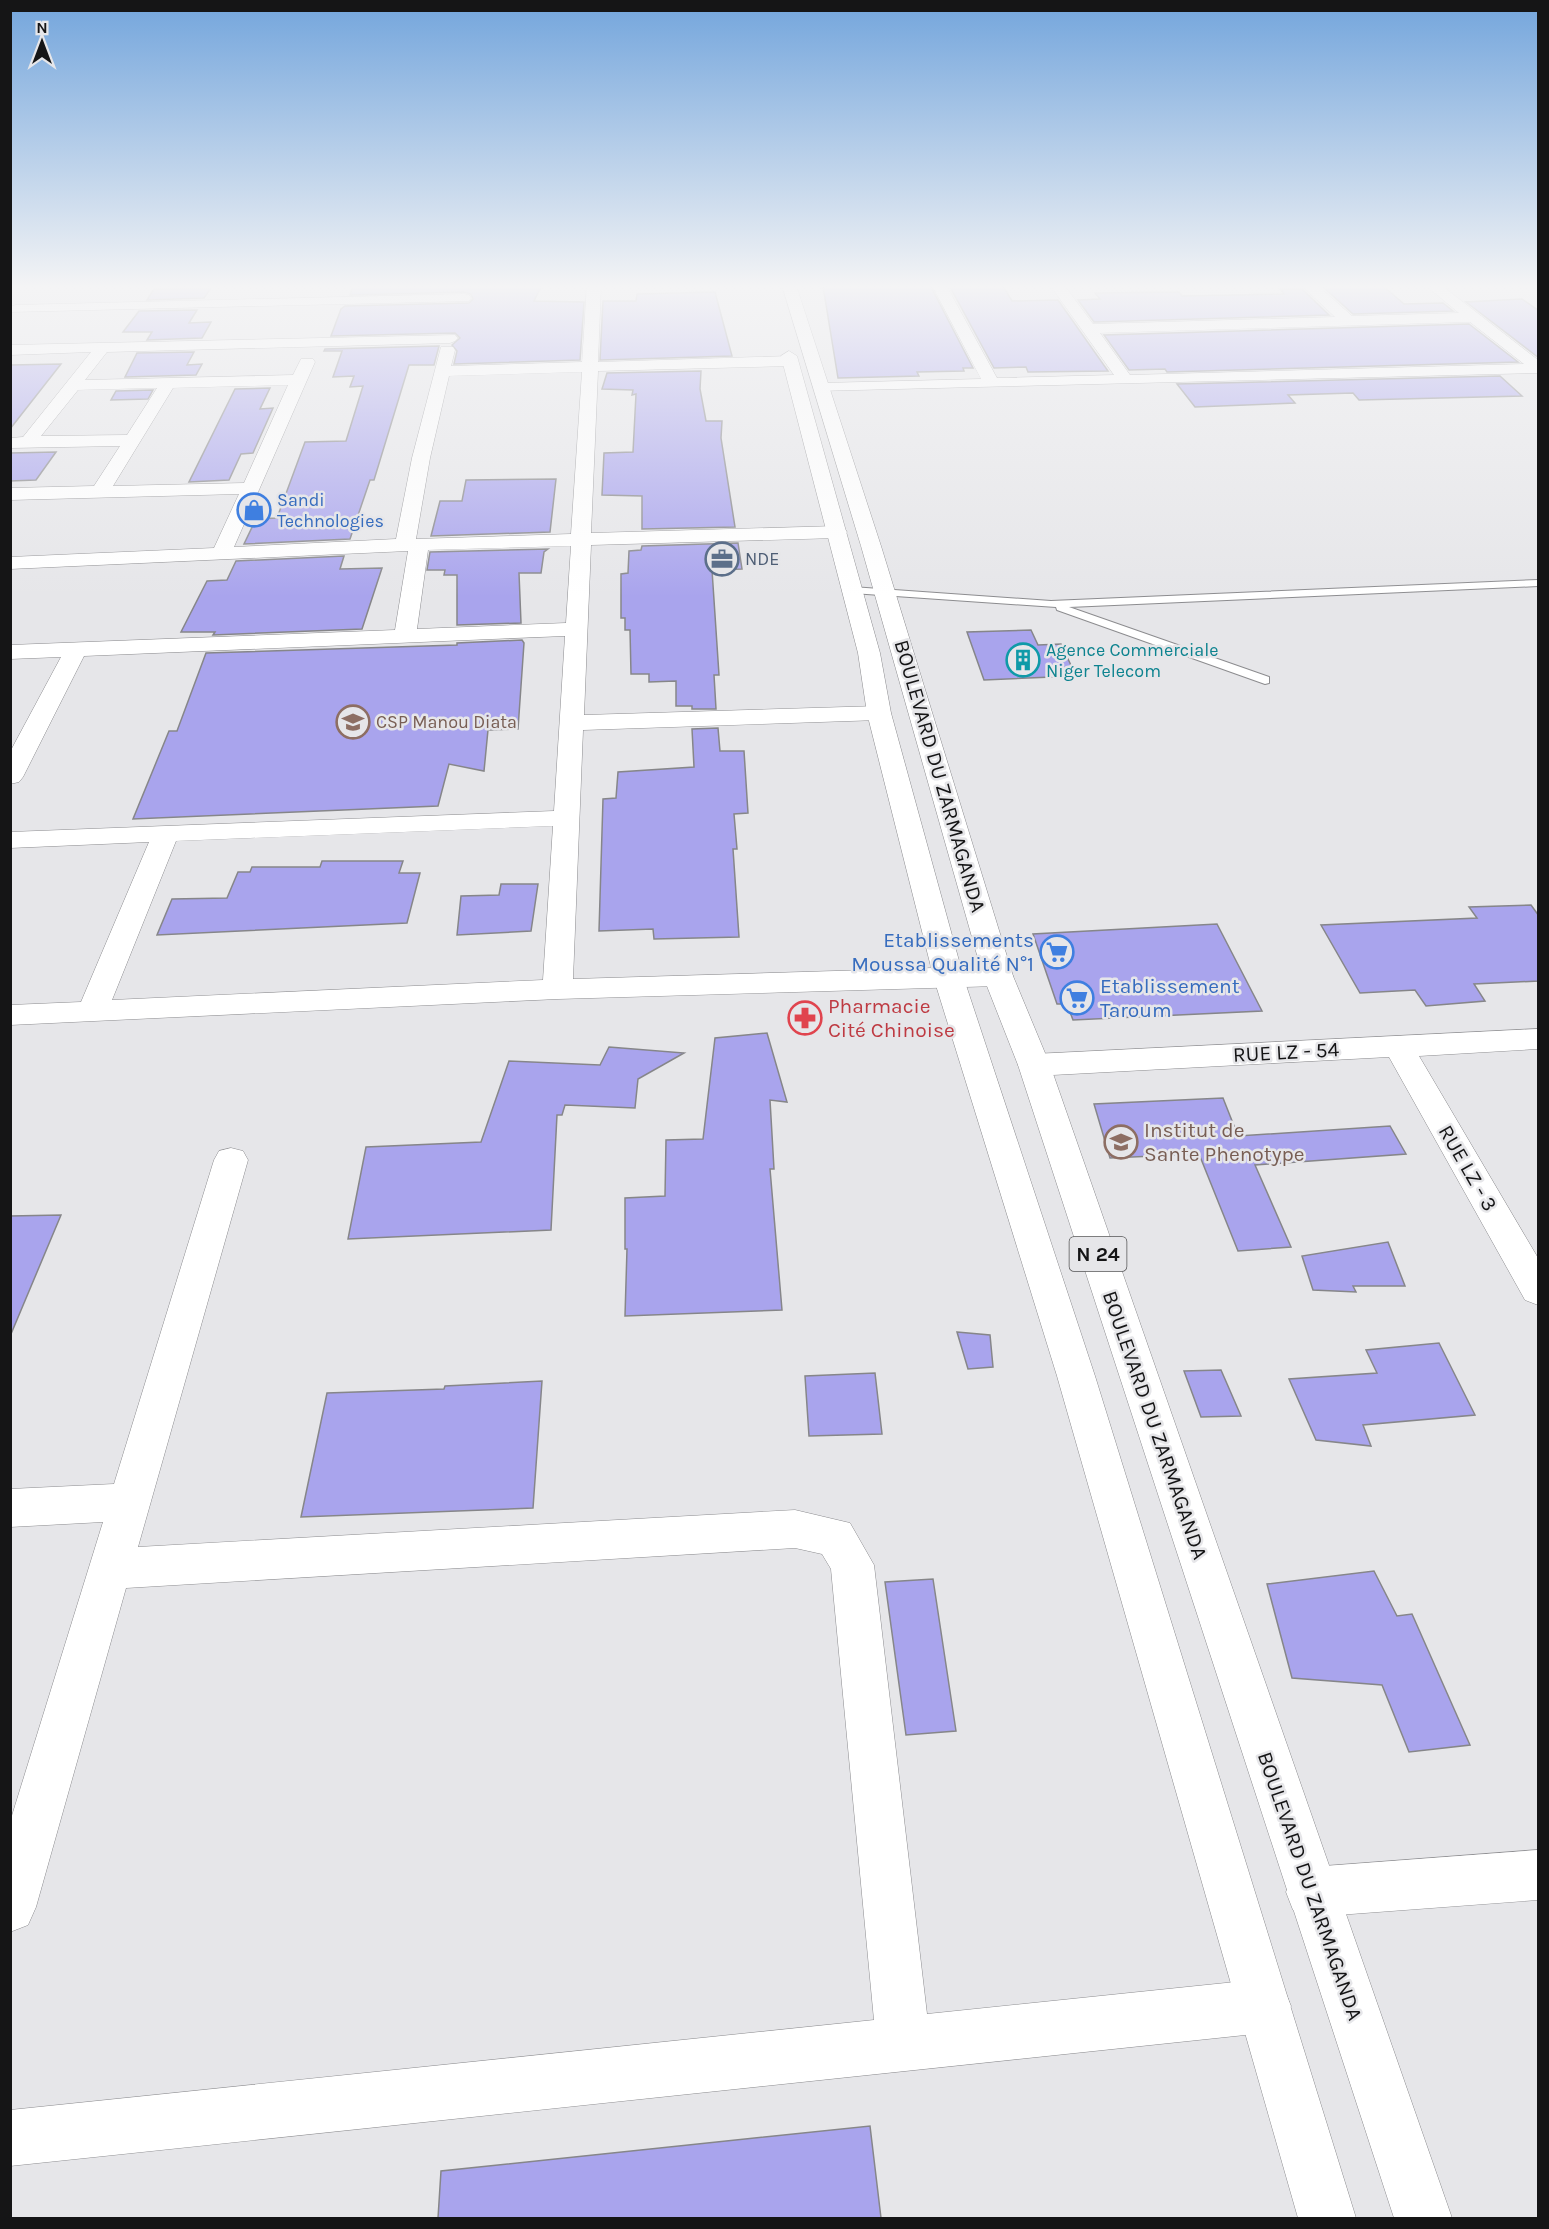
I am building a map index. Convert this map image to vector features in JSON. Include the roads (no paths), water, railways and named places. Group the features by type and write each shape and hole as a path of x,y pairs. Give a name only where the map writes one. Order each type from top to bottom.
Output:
{"street":[{"path":"19,443 71,389"},
{"path":"100,491 164,389"},
{"path":"221,554 294,389"},
{"path":"405,637 422,458 438,389"},
{"path":"558,989 589,389"},
{"name":"BOULEVARD DU ZARMAGANDA","path":"809,389 818,402 837,532 869,592 869,653 879,713 949,979 1076,1376 1327,2218"},
{"name":"BOULEVARD DU ZARMAGANDA","path":"815,389 869,592 998,976 1034,1065 1311,1892 1423,2218"},
{"path":"818,402 943,389"},
{"path":"19,443 132,440"},
{"path":"10,494 249,488"},
{"path":"10,563 581,538 837,532"},
{"path":"10,652 576,629"},
{"path":"10,777 76,650"},
{"path":"571,723 879,713"},
{"path":"10,840 566,818"},
{"path":"93,1011 166,834"},
{"path":"10,1015 558,989 998,976"},
{"name":"RUE LZ - 54","path":"1034,1065 1539,1039"},
{"name":"RUE LZ - 3","path":"1398,1046 1539,1290"},
{"path":"10,1907 231,1160"},
{"path":"10,1508 131,1502"},
{"path":"111,1569 795,1529 835,1537 852,1565 903,2044"},
{"path":"1311,1892 1539,1875"},
{"path":"10,2138 1264,2006"}],"lane":[{"path":"869,592 1051,604 1539,583"},
{"path":"1051,604 1265,680"}],"place":[{"name":"Sandi Technologies","path":"254,510"},
{"name":"NDE","path":"722,559"},
{"name":"Agence Commerciale Niger Telecom","path":"1023,660"},
{"name":"CSP Manou Diata","path":"353,722"},
{"name":"Etablissements Moussa Qualité N°1","path":"1057,952"},
{"name":"Etablissement Taroum","path":"1077,998"},
{"name":"Pharmacie Cité Chinoise","path":"805,1018"},
{"name":"Institut de Sante Phenotype","path":"1121,1142"}]}
